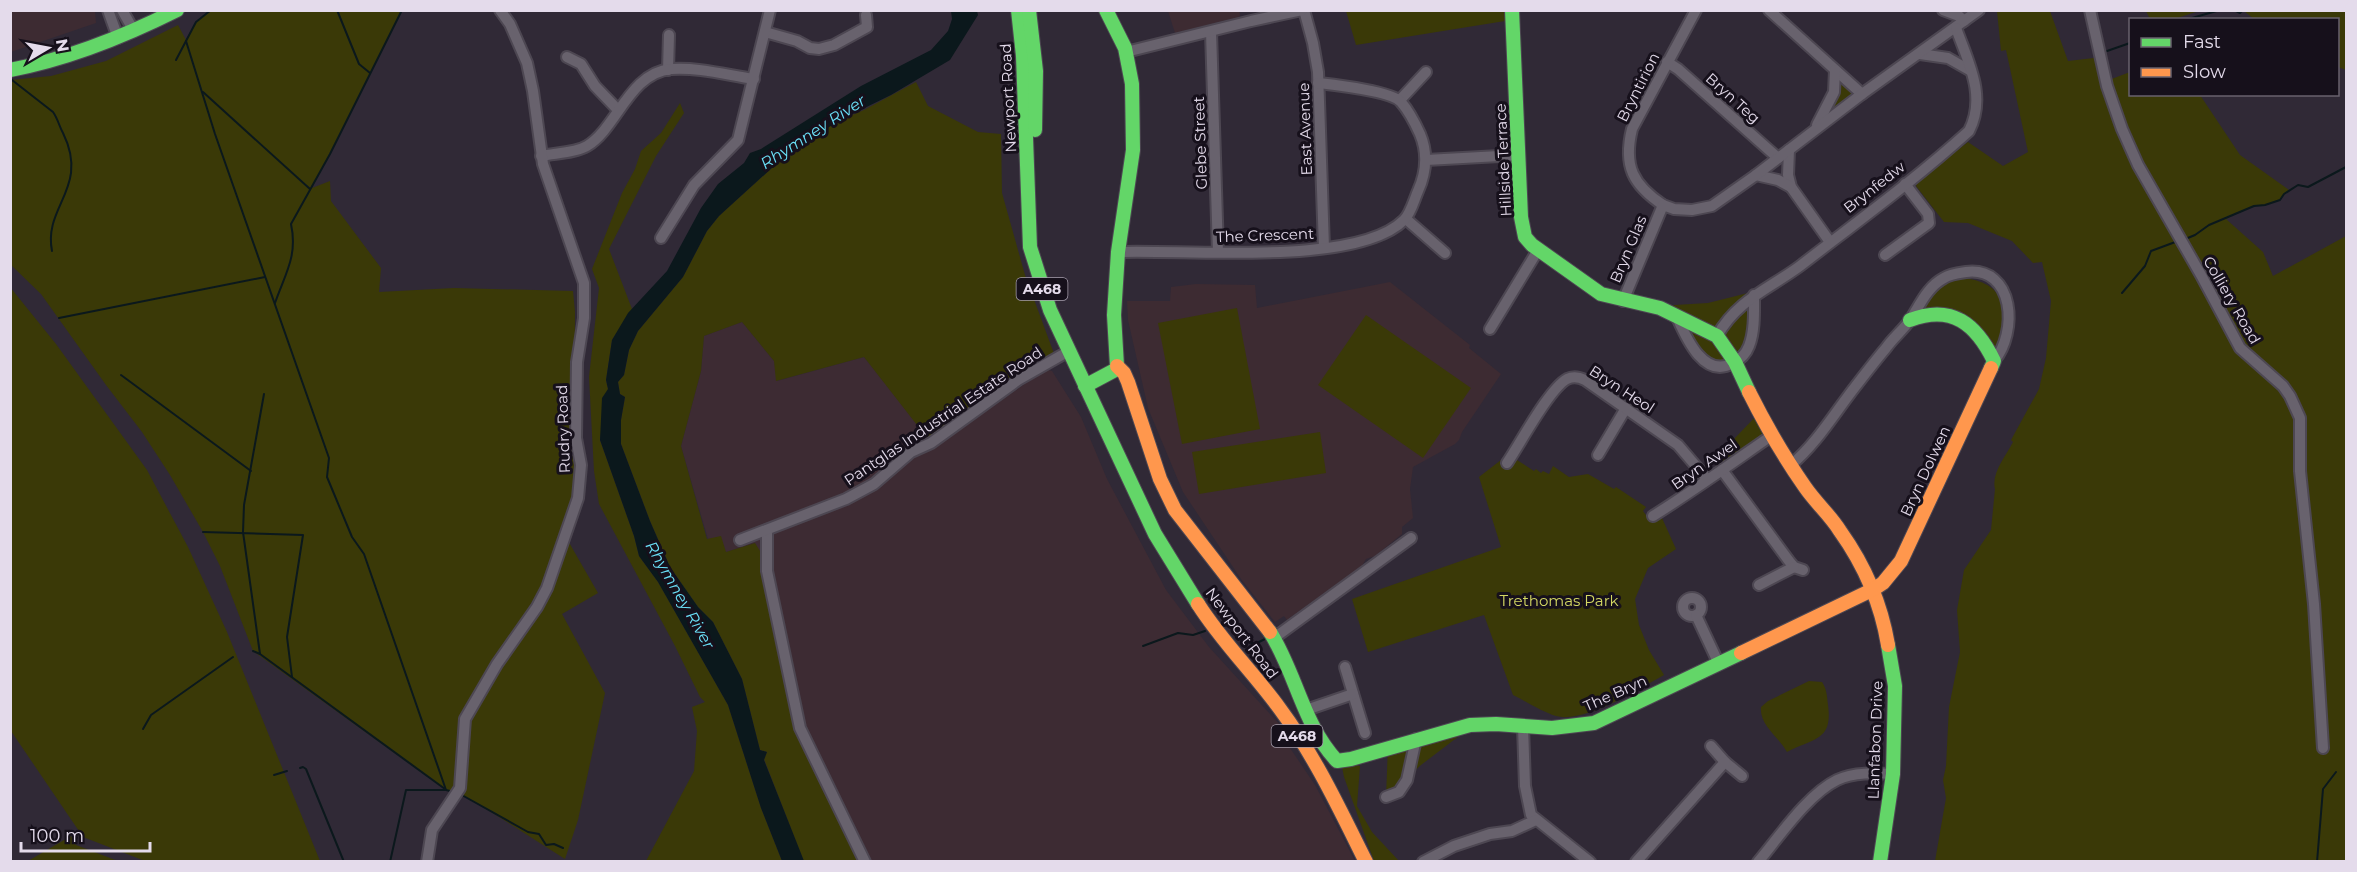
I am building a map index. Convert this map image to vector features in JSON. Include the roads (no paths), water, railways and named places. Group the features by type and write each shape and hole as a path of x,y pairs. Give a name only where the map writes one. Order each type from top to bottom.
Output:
{"street":[{"path":"108,10 118,38"},
{"path":"122,10 134,31"},
{"path":"10,70 68,56 118,38 177,10"},
{"path":"661,238 694,185 738,140 771,10"},
{"name":"Newport Road","path":"1018,10 1023,56 1028,234 1032,258 1050,310 1155,534 1210,623 1281,710 1324,779 1366,861"},
{"name":"Newport Road","path":"1028,184 1036,102 1036,71 1029,10"},
{"name":"Newport Road","path":"1106,10 1126,52 1132,84 1133,150 1118,252 1113,325 1117,366 1126,378 1149,450 1175,511 1252,604 1274,638 1293,675 1306,710 1330,755 1336,761 1351,759"},
{"path":"1126,52 1303,10"},
{"name":"East Avenue","path":"1303,10 1313,43 1318,83 1324,248"},
{"name":"Hillside Terrace","path":"1512,10 1521,217 1525,237 1538,250 1581,282 1601,294 1623,301"},
{"name":"Bryntirion","path":"1663,205 1648,195 1635,179 1629,163 1628,144 1632,129 1696,10"},
{"path":"1769,10 1862,94"},
{"path":"1943,10 1959,15 1960,24"},
{"name":"Bryn Glas","path":"1623,301 1663,205 1674,209 1692,210 1712,206 1979,10"},
{"name":"Colliery Road","path":"2090,10 2107,86 2138,165 2240,348 2283,386 2300,418 2300,471 2314,604 2323,748"},
{"name":"Rudry Road","path":"427,861 432,830 460,788 465,719 497,664 537,607 547,588 578,498 581,465 576,438 577,362 584,318 584,283 541,156 531,78 507,13"},
{"path":"866,15 867,27"},
{"name":"Brynfedw","path":"1717,336 1726,320 1754,295 1781,279 1830,242 1969,131 1976,118 1978,101 1960,24"},
{"path":"765,32 819,50 834,45 867,27 878,29"},
{"name":"Glebe Street","path":"1211,32 1218,252"},
{"path":"668,70 669,40 681,45"},
{"path":"1920,54 1948,58 1971,71"},
{"path":"567,57 581,64 595,86 618,110"},
{"name":"Bryn Teg","path":"1667,62 1678,69 1778,158"},
{"path":"541,156 586,147 601,134 640,85 657,73 668,70 695,70 754,79"},
{"name":"Bryn Glas","path":"1815,129 1834,92 1835,70"},
{"path":"1400,100 1426,72"},
{"path":"1318,83 1383,94 1400,100 1413,120 1424,144 1426,160 1420,187 1406,219 1445,253"},
{"path":"1789,150 1788,175 1791,187 1830,242"},
{"path":"1426,160 1518,155"},
{"path":"1756,175 1778,180 1791,187"},
{"path":"1887,251 1929,223 1928,214 1905,184"},
{"name":"The Crescent","path":"1118,252 1263,253 1324,248 1381,236 1406,219"},
{"path":"1490,329 1538,250"},
{"name":"Bryn Dolwen","path":"1791,465 1811,447 1886,347 1910,320 1926,294 1944,278 1973,271 1990,276 2000,285 2007,300 2009,320 2006,341 1994,361 1984,387 1901,561 1875,589"},
{"path":"1676,315 1689,344 1699,356 1716,365 1728,366 1745,355 1749,346 1753,333 1754,295"},
{"path":"1623,301 1660,308 1717,336 1734,362 1771,436"},
{"path":"1910,320 1929,314 1956,317 1969,324 1980,337 1994,361"},
{"name":"Pantglas Industrial Estate Road","path":"740,540 846,499 874,484 911,452 931,442 1018,380 1069,351"},
{"path":"1085,386 1115,370 1117,366"},
{"name":"Bryn Heol","path":"1507,463 1553,392 1570,378 1585,380 1678,445 1707,478"},
{"path":"1598,455 1626,408"},
{"name":"Llanfabon Drive","path":"1771,436 1840,530 1875,589 1892,659 1895,686 1893,774 1880,861"},
{"name":"Bryn Awel","path":"1653,516 1771,436"},
{"path":"1722,470 1799,568 1758,585"},
{"path":"767,530 767,571 800,728 865,861"},
{"path":"1274,638 1411,538"},
{"name":"The Bryn","path":"1351,759 1470,725 1496,723 1573,727 1594,723 1875,589"},
{"path":"1696,615 1718,662"},
{"path":"1345,667 1365,733"},
{"path":"1306,710 1353,694"},
{"path":"1523,726 1525,786 1532,815 1590,861"},
{"path":"1386,797 1399,792 1407,780 1416,739"},
{"path":"1711,746 1742,776"},
{"path":"1635,861 1725,762"},
{"path":"1758,861 1795,818 1837,780 1859,774 1893,774"},
{"path":"1423,861 1475,838 1512,831 1536,820"}],"water":[{"name":"Rhymney River","path":"951,11 977,11 978,15 950,60 891,95 840,120 807,141 785,156 719,216 707,231 683,277 638,331 629,350 624,375 618,382 620,394 625,397 621,420 621,444 650,521 670,567 698,607 713,622 742,679 760,750 767,752 764,760 804,861 782,861 761,808 728,705 658,582 639,556 600,440 602,398 608,389 606,380 612,340 628,313 667,271 701,208 718,184 744,163 750,153 761,149 861,86 931,50 948,31 952,19"}],"waterway":[{"path":"176,60 196,22 211,10"},
{"path":"337,10 359,64 370,73"},
{"path":"275,303 292,255 291,224 330,154 402,10"},
{"path":"2192,18 2220,10"},
{"path":"2234,10 2240,13 2243,10"},
{"path":"186,41 215,134 329,458 327,477 352,537 364,554 446,790 454,792"},
{"path":"2107,51 2129,43"},
{"path":"12,80 53,112 70,152 69,183 54,221 51,235 52,251"},
{"path":"203,92 310,189"},
{"path":"2183,240 2209,225 2254,206 2280,200 2284,194 2298,185 2308,187 2346,167"},
{"path":"2122,293 2145,266 2151,251 2178,241"},
{"path":"59,318 265,277"},
{"path":"121,375 251,471"},
{"path":"264,394 244,505 243,532 260,654 445,789"},
{"path":"203,532 303,535 287,637 292,677"},
{"path":"1143,646 1178,633 1193,635 1205,631"},
{"path":"1246,641 1255,644 1265,639"},
{"path":"253,651 260,654"},
{"path":"143,729 151,715 233,657"},
{"path":"300,768 306,769 344,862"},
{"path":"274,775 287,771"},
{"path":"2317,862 2323,789 2336,772"},
{"path":"390,862 406,790 446,790"},
{"path":"460,794 528,832 539,834 546,845 554,844 563,848"}],"park label":[{"name":"Trethomas Park","path":"1559,600"}]}
